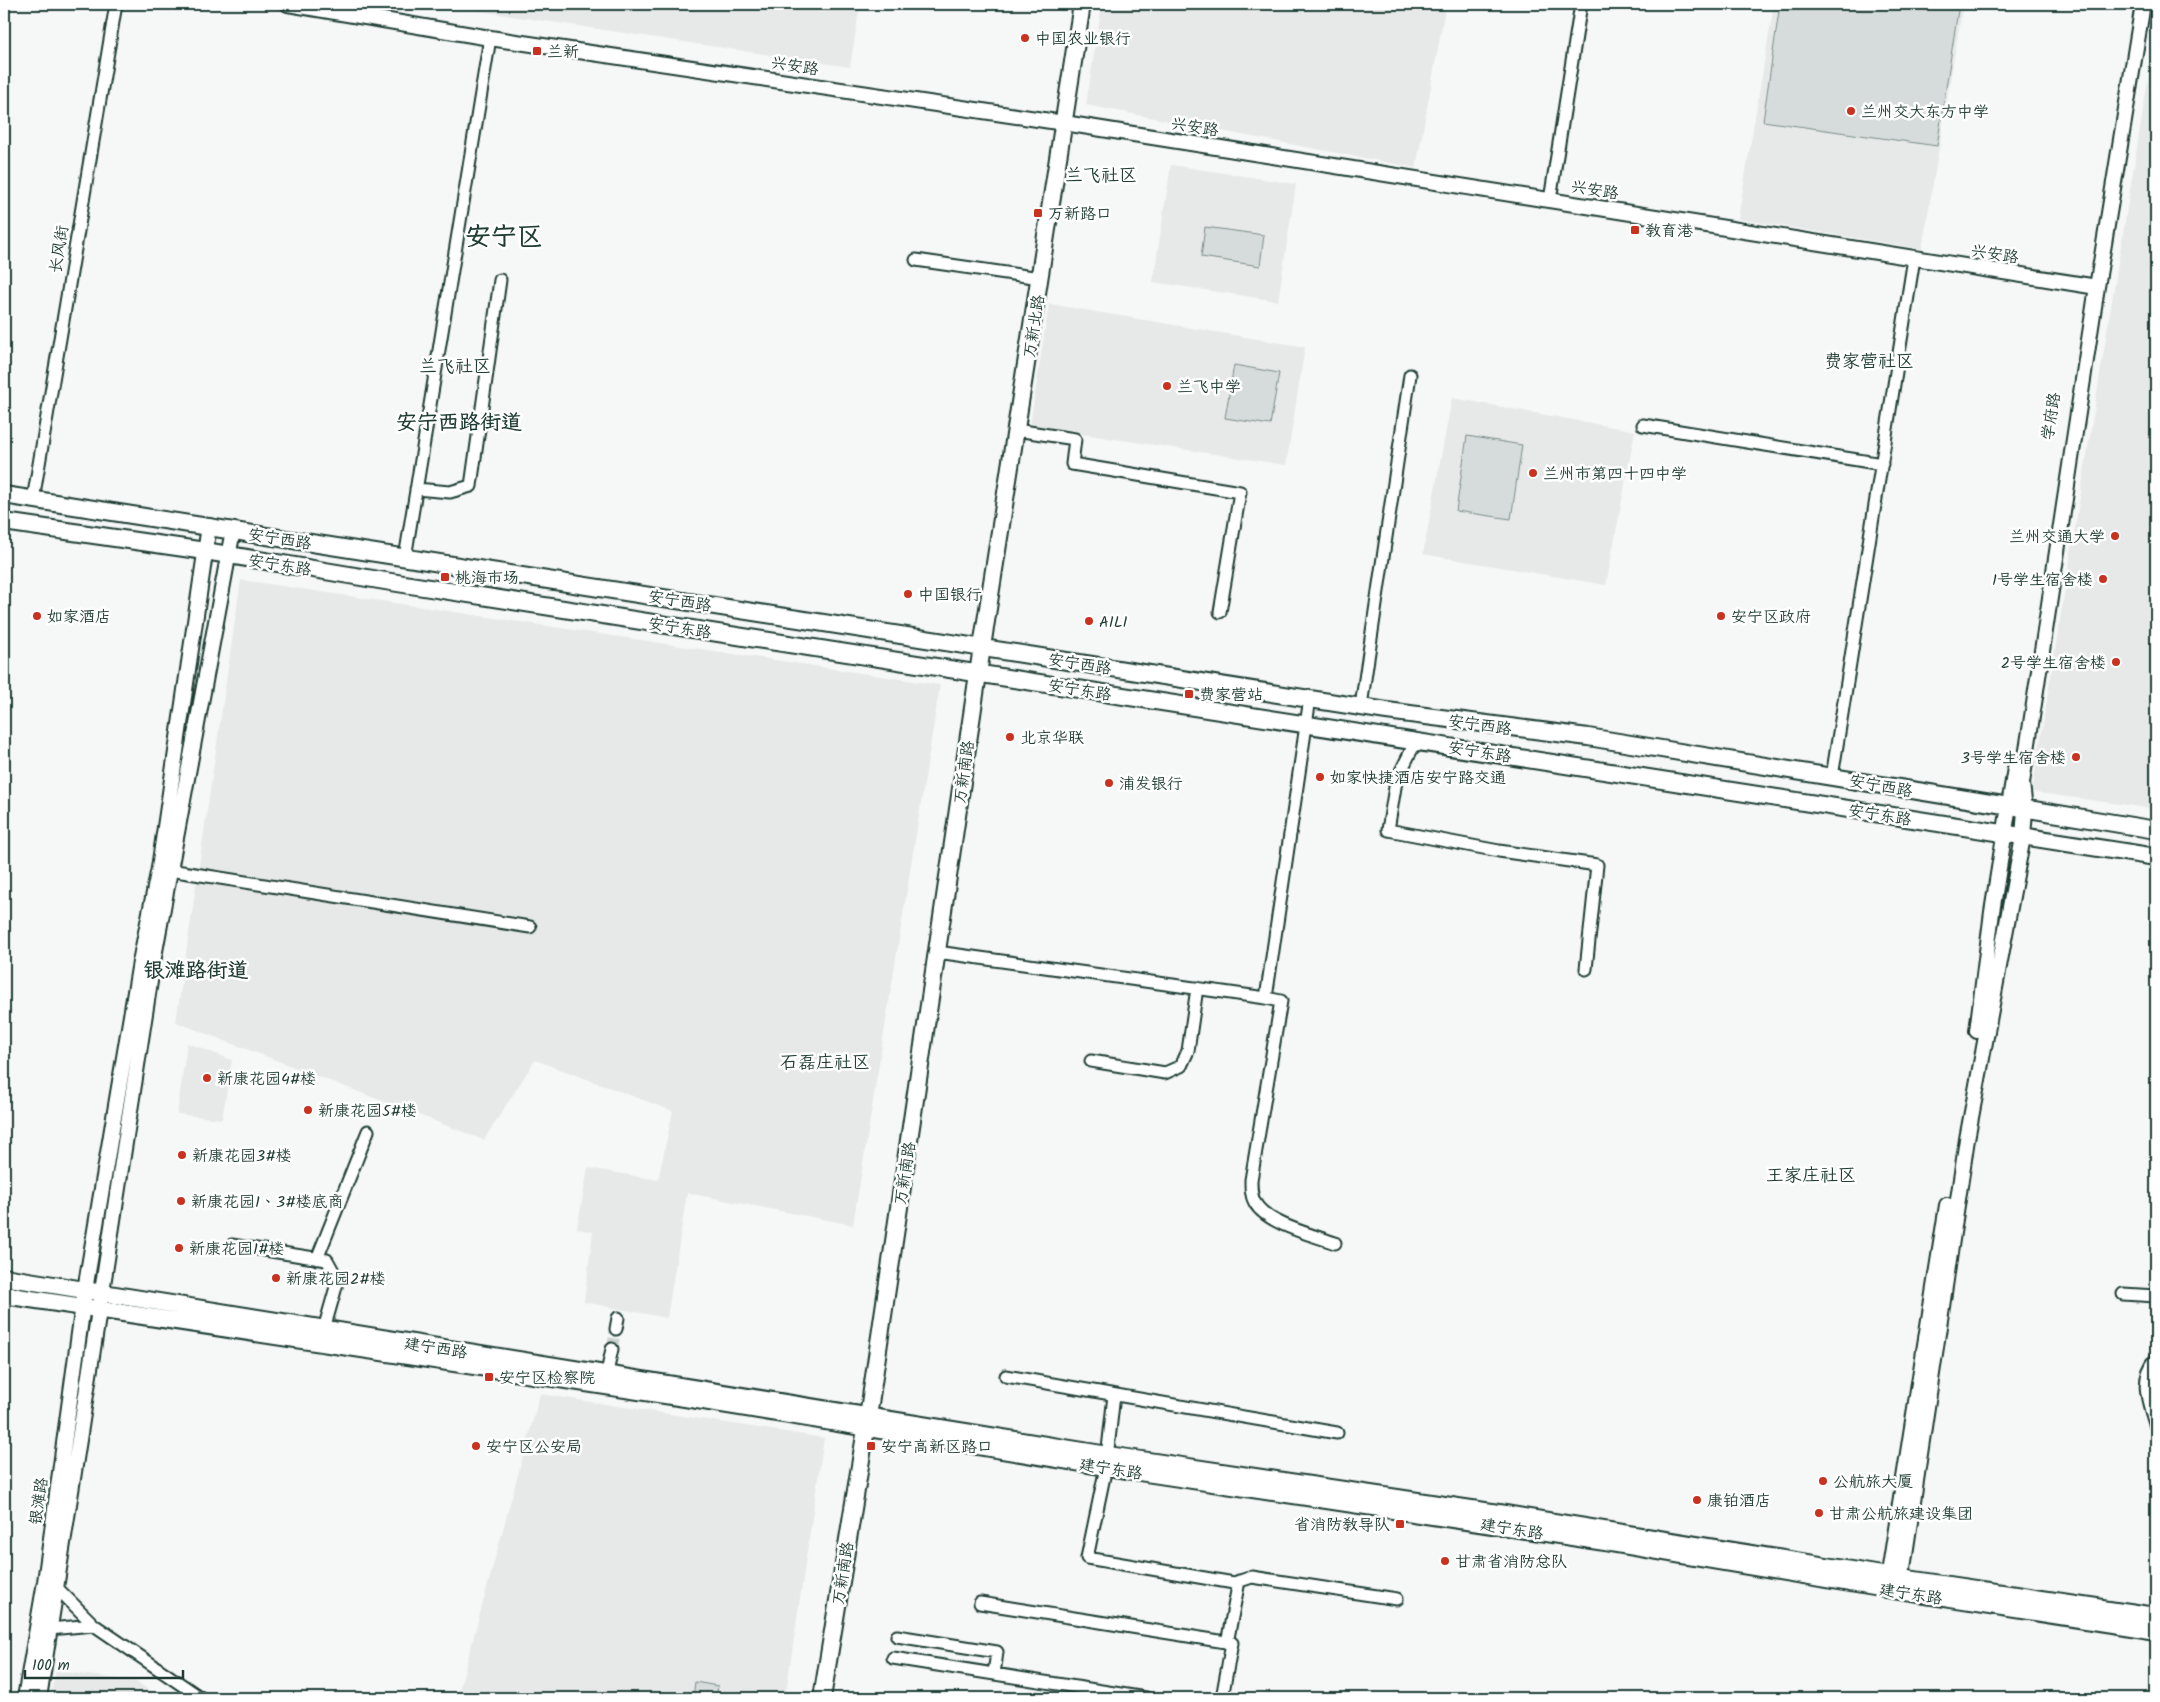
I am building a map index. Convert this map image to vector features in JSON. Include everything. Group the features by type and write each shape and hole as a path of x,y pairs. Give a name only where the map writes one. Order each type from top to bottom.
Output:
{"main road":[{"name":"万新北路","path":"982,647 1082,4"},
{"name":"安宁西路","path":"4,495 1361,706 1588,737 2017,809 2156,830"},
{"path":"149,543 157,539 161,532 160,524 155,518"},
{"name":"安宁东路","path":"4,522 205,551 2156,857"},
{"path":"274,563 272,547 279,537"},
{"name":"万新南路","path":"822,1698 867,1423 982,647"},
{"path":"2071,844 2067,832 2069,824 2075,818"},
{"name":"建宁西路","path":"4,1277 607,1373 867,1423"},
{"name":"建宁西路","path":"4,1295 675,1397 867,1423"},
{"name":"建宁东路","path":"867,1423 1605,1542 1894,1583 2156,1616"},
{"name":"建宁东路","path":"1894,1583 2156,1630"}],"street":[{"name":"长风街","path":"33,500 116,4"},
{"name":"兴安路","path":"288,4 490,38 1064,123 2092,286"},
{"path":"1550,200 1581,4"},
{"name":"学府路","path":"1894,1583 1958,1137 1979,1019 2004,834 2017,809 2022,783 2134,4"},
{"name":"学府路","path":"2092,286 2143,4"},
{"path":"405,558 490,38"},
{"path":"1832,777 1914,258"},
{"path":"916,260 1040,278"},
{"path":"416,489 450,492 471,486 500,280"},
{"path":"1361,706 1410,375"},
{"path":"1643,425 1882,464"},
{"path":"1016,430 1075,439 1072,464 1240,492 1220,612"},
{"path":"91,1309 102,1293 153,962 209,526"},
{"path":"91,1309 85,1290 140,962 165,869 233,530"},
{"path":"1266,998 1310,698"},
{"path":"1416,741 1396,781 1388,830 1499,851 1597,866 1586,969"},
{"path":"1894,1583 1967,1139 2024,837 2017,809"},
{"path":"165,869 530,928"},
{"path":"937,952 1281,1001 1251,1180 1251,1193 1256,1204 1270,1217 1335,1243"},
{"path":"1091,1061 1165,1073 1181,1066 1188,1051 1197,988"},
{"path":"317,1258 368,1131"},
{"path":"232,1245 328,1260 338,1280 324,1329"},
{"path":"2123,1294 2156,1296"},
{"name":"银滩路","path":"39,1698 56,1587 91,1309"},
{"name":"银滩路","path":"25,1698 91,1309"},
{"path":"607,1373 612,1348"},
{"path":"2156,1359 2148,1368 2146,1393 2156,1427"},
{"path":"1006,1376 1337,1433"},
{"path":"1114,1395 1107,1461 1087,1558 1234,1583 1252,1577 1397,1599"},
{"path":"1227,1643 1239,1581"},
{"path":"56,1587 94,1625 201,1698"},
{"path":"980,1603 1232,1643 1222,1698"},
{"path":"49,1629 94,1625"},
{"path":"897,1636 998,1652 994,1674"},
{"path":"894,1658 1146,1698"}],"shaded area":[{"path":"433,4 860,4 850,67"},
{"path":"1102,4 1446,4 1416,168 1086,105"},
{"name":"兰州交大东方中学","path":"1774,4 1963,4 1922,249 1738,219"},
{"path":"1780,4 1959,4 1937,146 1763,121"},
{"name":"兰州交通大学","path":"2156,31 2156,809 2032,792"},
{"path":"1171,165 1296,184 1278,301 1153,282"},
{"path":"1205,227 1264,235 1260,266 1201,257"},
{"name":"兰飞中学","path":"1049,304 1305,347 1286,465 1030,426"},
{"path":"1234,365 1279,373 1270,425 1225,418"},
{"name":"兰州市第四十四中学","path":"1452,398 1635,431 1606,585 1423,554"},
{"path":"1467,436 1522,445 1511,519 1456,511"},
{"path":"241,580 940,685 853,1225 687,1193 667,1318 584,1302 593,1232 577,1229 588,1168 658,1180 673,1111 535,1060 484,1140 176,1022"},
{"path":"187,1043 232,1060 222,1119 177,1114"},
{"path":"540,1394 824,1438 785,1698 457,1698"},
{"path":"56,1671 135,1681 161,1698 50,1698"},
{"path":"695,1682 718,1686 716,1698 693,1698"}],"tunnel":[{"path":"612,1349 616,1329"}],"place":[{"name":"中国农业银行","path":"1025,38"},
{"name":"兰新","path":"537,51"},
{"name":"兰州交大东方中学","path":"1851,111"},
{"name":"万新路口","path":"1038,213"},
{"name":"教育港","path":"1635,230"},
{"name":"兰飞中学","path":"1167,386"},
{"name":"兰州市第四十四中学","path":"1533,473"},
{"name":"兰州交通大学","path":"2115,536"},
{"name":"桃海市场","path":"445,577"},
{"name":"1号学生宿舍楼","path":"2103,579"},
{"name":"中国银行","path":"908,594"},
{"name":"如家酒店","path":"37,616"},
{"name":"安宁区政府","path":"1721,616"},
{"name":"AILI","path":"1089,621"},
{"name":"2号学生宿舍楼","path":"2116,662"},
{"name":"费家营站","path":"1189,694"},
{"name":"北京华联","path":"1010,737"},
{"name":"3号学生宿舍楼","path":"2076,757"},
{"name":"如家快捷酒店安宁路交通","path":"1320,777"},
{"name":"浦发银行","path":"1109,783"},
{"name":"新康花园4#楼","path":"207,1078"},
{"name":"新康花园5#楼","path":"308,1110"},
{"name":"新康花园3#楼","path":"182,1155"},
{"name":"新康花园1、3#楼底商","path":"181,1201"},
{"name":"新康花园1#楼","path":"179,1248"},
{"name":"新康花园2#楼","path":"276,1278"},
{"name":"安宁区检察院","path":"489,1377"},
{"name":"安宁区公安局","path":"476,1446"},
{"name":"安宁高新区路口","path":"871,1446"},
{"name":"公航旅大厦","path":"1823,1481"},
{"name":"康铂酒店","path":"1697,1500"},
{"name":"甘肃公航旅建设集团","path":"1819,1513"},
{"name":"省消防教导队","path":"1400,1524"},
{"name":"甘肃省消防总队","path":"1445,1561"}],"district":[{"name":"兰飞社区","path":"1101,175"},
{"name":"安宁区","path":"504,236"},
{"name":"费家营社区","path":"1869,361"},
{"name":"兰飞社区","path":"455,366"},
{"name":"安宁西路街道","path":"459,422"},
{"name":"银滩路街道","path":"196,970"},
{"name":"石磊庄社区","path":"825,1062"},
{"name":"王家庄社区","path":"1811,1175"}]}
